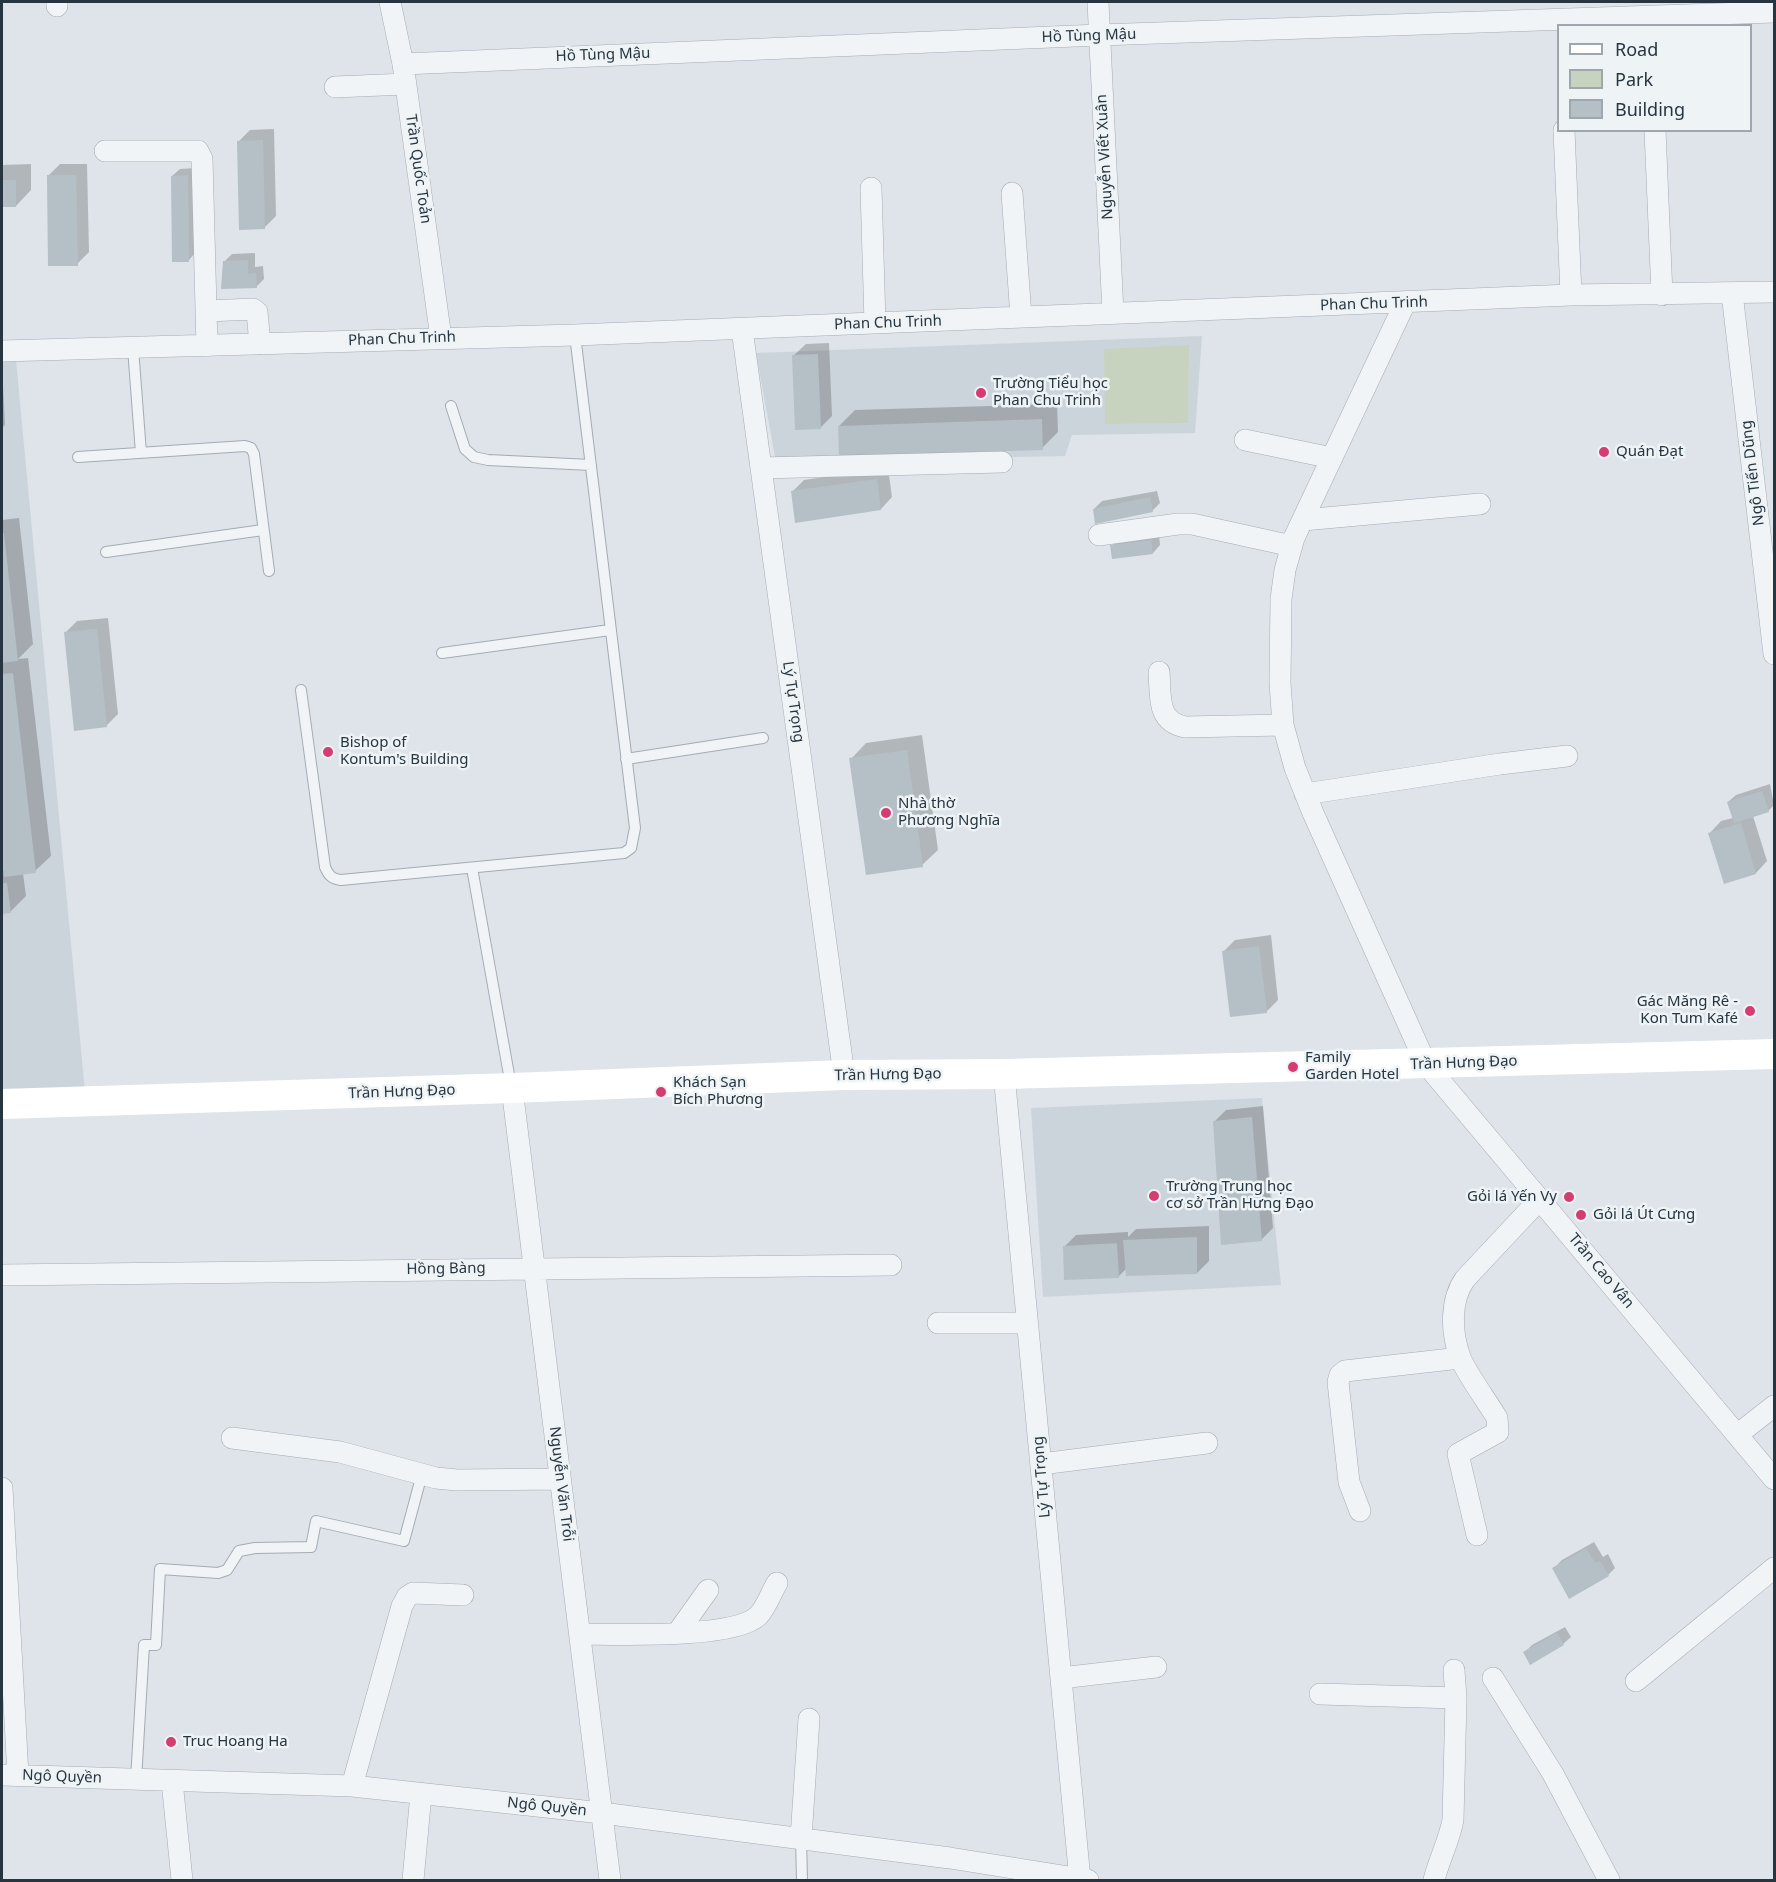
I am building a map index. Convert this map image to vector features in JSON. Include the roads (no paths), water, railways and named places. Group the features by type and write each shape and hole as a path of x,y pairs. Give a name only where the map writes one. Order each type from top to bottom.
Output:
{"street":[{"name":"Trần Quốc Toản","path":"390,2 405,74 441,338"},
{"name":"Nguyễn Viết Xuân","path":"1098,2 1113,313"},
{"name":"Hồ Tùng Mậu","path":"335,87 405,74 1100,35 1650,14 1774,12"},
{"path":"1564,132 1571,295"},
{"path":"1655,132 1662,295"},
{"path":"105,150 188,150 198,152 202,159 207,346"},
{"path":"870,188 876,323"},
{"path":"1012,193 1021,317"},
{"name":"Phan Chu Trinh","path":"2,351 575,335 1571,295 1774,292"},
{"name":"Ngô Tiến Dũng","path":"1732,293 1774,654"},
{"name":"Trần Cao Vân","path":"1405,303 1303,520 1285,570 1281,599 1280,683 1283,725 1295,768 1426,1064 1774,1479"},
{"path":"207,311 253,309 257,312 260,344"},
{"name":"Lý Tự Trọng","path":"742,329 844,1075"},
{"path":"1245,440 1332,458"},
{"path":"761,468 1002,462"},
{"path":"1303,520 1480,504"},
{"path":"1099,535 1192,524 1292,546"},
{"path":"1159,672 1163,712 1174,725 1185,727 1283,725"},
{"path":"1305,794 1567,756"},
{"name":"Trần Hưng Đạo","path":"2,1104 844,1075 1004,1074 1774,1054"},
{"name":"Lý Tự Trọng","path":"1004,1074 1061,1678 1083,1880"},
{"name":"Nguyễn Văn Trỗi","path":"512,1088 610,1881"},
{"path":"1477,1535 1458,1454 1498,1432 1498,1428 1497,1418 1460,1358 1454,1333 1454,1301 1458,1289 1540,1199"},
{"name":"Hồng Bàng","path":"2,1275 891,1265"},
{"path":"938,1323 1027,1323"},
{"path":"1360,1511 1349,1482 1338,1382 1340,1375 1345,1371 1460,1358"},
{"path":"1737,1435 1774,1406"},
{"path":"232,1438 340,1452 422,1474 457,1480 560,1479"},
{"path":"1041,1464 1207,1443"},
{"path":"2,1488 10,1775"},
{"path":"1636,1681 1774,1568"},
{"path":"580,1634 708,1632 736,1627 758,1616 777,1583"},
{"path":"678,1632 708,1590"},
{"path":"352,1786 402,1606 407,1597 413,1593 463,1595"},
{"path":"1061,1678 1156,1667"},
{"path":"1434,1881 1453,1820 1456,1698 1454,1670"},
{"path":"1493,1678 1553,1774 1609,1881"},
{"path":"1320,1694 1456,1698"},
{"path":"801,1838 809,1719"},
{"name":"Ngô Quyền","path":"10,1775 352,1786 602,1813 801,1838 950,1858 1083,1880"},
{"path":"172,1781 182,1881"},
{"path":"413,1881 421,1794"}],"lane":[{"path":"301,690 328,874 333,879 624,854 631,848 635,828 575,335"},
{"path":"133,348 141,453"},
{"path":"451,406 465,450 474,456 489,460 591,465"},
{"path":"78,457 245,446 250,448 254,454 268,571"},
{"path":"106,552 263,530"},
{"path":"442,653 610,630"},
{"path":"626,759 764,738"},
{"path":"472,868 512,1088"},
{"path":"136,1780 144,1646 156,1645 160,1569 218,1573 226,1570 239,1551 255,1548 311,1547 316,1521 405,1541 422,1474"},
{"path":"801,1838 802,1881"}],"place":[{"name":"Trường Tiểu học Phan Chu Trinh","path":"981,393"},
{"name":"Quán Đạt","path":"1604,452"},
{"name":"Bishop of Kontum's Building","path":"328,752"},
{"name":"Nhà thờ Phương Nghĩa","path":"886,813"},
{"name":"Gác Măng Rê - Kon Tum Kafé","path":"1750,1011"},
{"name":"Family Garden Hotel","path":"1293,1067"},
{"name":"Khách Sạn Bích Phương","path":"661,1092"},
{"name":"Trường Trung học cơ sở Trần Hưng Đạo","path":"1154,1196"},
{"name":"Gỏi lá Yến Vy","path":"1569,1197"},
{"name":"Gỏi lá Út Cưng","path":"1581,1215"},
{"name":"Truc Hoang Ha","path":"171,1742"}]}
